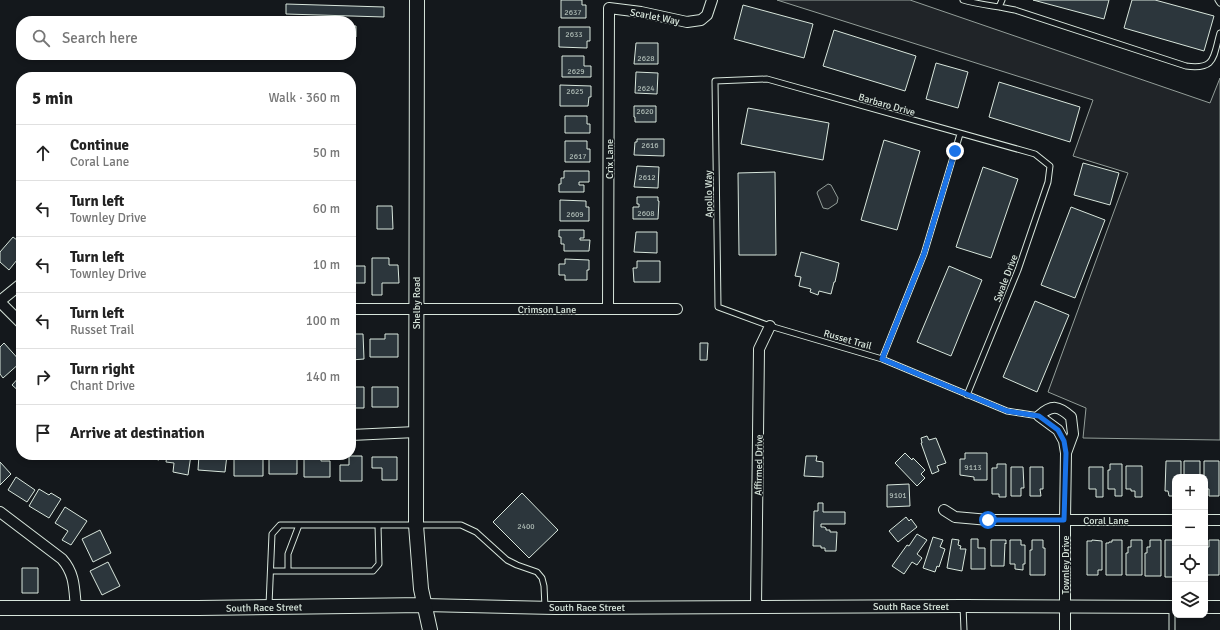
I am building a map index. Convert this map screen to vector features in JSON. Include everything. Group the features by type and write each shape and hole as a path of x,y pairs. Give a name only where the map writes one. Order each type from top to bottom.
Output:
{"main road":[{"name":"Shelby Road","path":"417,0 416,525 421,589 430,630"},
{"name":"South Race Street","path":"0,608 424,605"}],"street":[{"name":"Scarlet Way","path":"609,8 641,12 687,22 701,20 707,15 712,0"},
{"name":"Crix Lane","path":"608,309 609,8"},
{"path":"16,288 0,301 16,318"},
{"name":"Crimson Lane","path":"356,309 677,309"},
{"name":"Affirmed Drive","path":"756,607 759,349 770,326"},
{"name":"Townley Drive","path":"1065,630 1064,520 1066,453 1064,441 1058,430 1039,416 1045,411 1053,408 1063,409 1071,417 1073,434 1066,453"},
{"path":"356,435 416,432"},
{"name":"Coral Lane","path":"944,510 955,517 988,520 1172,520"},
{"path":"0,512 62,559 68,566 74,581 76,608"},
{"path":"1208,520 1220,520"},
{"name":"South Race Street","path":"424,605 545,608 963,606 1172,607"},
{"path":"1208,607 1220,607"}],"lane":[{"path":"963,0 979,5 1015,10 1186,66 1199,68 1207,66 1212,60 1220,33"},
{"path":"999,7 1002,0"},
{"name":"Barbaro Drive","path":"715,81 767,79 1035,154 1050,166"},
{"name":"Apollo Way","path":"715,81 718,307"},
{"path":"882,359 924,254 960,134"},
{"name":"Swale Drive","path":"967,395 1018,270 1048,182 1050,166"},
{"name":"Russet Trail","path":"718,307 770,326 882,359 1007,411 1039,416"},
{"path":"269,607 272,534 280,525 461,525 476,532 507,560 537,572 542,578 544,586 545,608"},
{"path":"288,571 288,554 299,525"},
{"path":"270,571 373,571 379,564 378,525"},
{"path":"963,606 964,630"},
{"path":"1172,630 1173,618"}],"shaded area":[{"path":"777,0 910,0 1210,103 1220,78 1220,440 1083,438 1086,408 1048,392 1128,173 1073,156 1093,100"},
{"path":"828,184 831,185 838,198 837,203 828,209 823,208 817,193"}],"building":[{"path":"561,0 582,0 582,5 586,5 586,18 561,18"},
{"path":"1033,0 1109,0 1104,19"},
{"path":"1132,0 1155,0 1214,16 1204,51 1124,28"},
{"path":"286,4 384,7 384,17 286,14"},
{"path":"743,5 813,24 804,58 734,39"},
{"path":"559,27 590,27 590,41 587,41 587,48 559,47"},
{"path":"834,30 916,56 905,91 823,66"},
{"path":"636,43 658,43 658,64 634,64"},
{"path":"562,56 584,56 584,66 591,66 591,77 562,77"},
{"path":"936,63 968,72 958,108 926,99"},
{"path":"636,72 658,73 657,94 635,93"},
{"path":"999,82 1080,107 1070,142 989,117"},
{"path":"560,85 591,86 591,97 589,97 588,106 560,106"},
{"path":"634,106 656,106 656,122 635,122"},
{"path":"748,108 829,123 823,160 741,144"},
{"path":"565,116 587,116 587,124 590,124 590,133 565,133"},
{"path":"637,139 664,139 664,156 634,155 635,142 637,142"},
{"path":"884,140 920,151 897,230 861,220"},
{"path":"565,141 587,141 587,149 590,149 590,162 565,162"},
{"path":"1083,163 1119,173 1110,205 1074,195"},
{"path":"637,166 659,167 658,188 634,187"},
{"path":"983,167 1018,179 991,258 956,247"},
{"path":"564,171 589,171 589,182 579,182 579,185 584,185 584,192 559,192 559,184 561,184 561,178 564,178"},
{"path":"775,172 776,255 739,255 738,173"},
{"path":"637,197 658,197 658,219 633,219 633,207 639,207 639,204 637,204"},
{"path":"560,200 586,201 586,207 589,207 589,221 560,221"},
{"path":"377,206 392,206 393,229 377,229"},
{"path":"1071,207 1105,220 1075,298 1041,285"},
{"path":"559,230 584,230 584,238 580,238 580,240 590,240 589,251 564,251 564,244 561,244 561,237 559,237"},
{"path":"636,232 657,232 657,253 634,252"},
{"path":"13,237 16,239 16,261 9,270 0,262 0,252"},
{"path":"801,252 839,263 831,294 819,291 818,295 810,292 811,289 799,286 801,277 795,276"},
{"path":"372,258 389,258 389,265 398,265 399,283 382,283 382,295 372,295"},
{"path":"565,259 589,260 587,280 565,280 565,275 559,275 559,264 565,264"},
{"path":"637,261 660,261 660,282 634,282 633,268 637,268"},
{"path":"356,266 365,266 365,283 356,283"},
{"path":"949,266 982,280 951,356 917,342"},
{"path":"1035,301 1069,315 1037,392 1003,377"},
{"path":"356,334 363,334 364,359 356,360"},
{"path":"385,334 398,334 398,357 370,357 370,339 385,339"},
{"path":"4,343 16,356 16,366 3,378 0,374 0,347"},
{"path":"700,343 708,343 707,360 700,360"},
{"path":"16,381 16,389 12,385"},
{"path":"356,387 364,387 364,408 356,408"},
{"path":"372,387 398,387 398,407 372,407"},
{"path":"927,436 929,440 936,438 946,463 937,466 939,471 932,474 921,443 921,438"},
{"path":"905,453 912,460 913,458 925,470 921,474 925,478 917,486 895,463"},
{"path":"965,453 987,453 987,480 974,480 974,477 960,475 960,459 965,459"},
{"path":"356,456 362,456 362,481 340,481 340,465 349,465 349,460 356,460"},
{"path":"806,456 817,456 816,461 823,462 823,477 804,476"},
{"path":"372,457 397,457 397,480 382,480 382,468 372,468"},
{"path":"166,460 190,460 188,475 173,472 174,463 166,462"},
{"path":"199,460 226,460 225,472 198,470"},
{"path":"234,460 263,460 263,476 234,476"},
{"path":"269,460 297,460 297,474 269,474"},
{"path":"304,460 330,461 330,477 304,477"},
{"path":"1166,461 1181,461 1181,474 1172,474 1172,496 1169,496 1168,491 1165,491"},
{"path":"1184,461 1200,461 1200,474 1184,474"},
{"path":"1204,461 1219,461 1219,496 1209,496 1208,474 1204,474"},
{"path":"0,462 11,474 0,485"},
{"path":"997,464 1006,464 1006,497 999,497 999,494 992,494 992,468 997,468"},
{"path":"1110,464 1122,464 1122,496 1115,496 1115,489 1108,489 1108,470 1110,470"},
{"path":"1126,466 1142,466 1142,497 1135,497 1135,491 1126,489"},
{"path":"1011,467 1023,467 1024,488 1021,488 1021,496 1011,496"},
{"path":"1030,467 1043,467 1043,489 1040,489 1041,496 1030,496"},
{"path":"1089,467 1103,467 1103,497 1096,497 1096,489 1089,489"},
{"path":"16,477 35,490 27,502 8,490"},
{"path":"909,484 910,506 887,507 887,485"},
{"path":"39,489 49,495 51,493 61,499 49,518 29,506"},
{"path":"522,493 558,530 529,558 493,522"},
{"path":"818,503 823,503 823,512 845,512 845,524 821,524 821,527 826,528 826,530 830,530 830,532 837,532 836,551 825,551 825,548 821,548 821,546 813,546 814,511 818,511"},
{"path":"65,507 87,521 71,545 62,540 68,531 55,523"},
{"path":"906,517 909,521 911,519 917,527 898,542 889,531"},
{"path":"100,530 111,553 93,562 82,539"},
{"path":"917,534 927,540 917,554 922,558 917,565 912,562 904,574 892,566"},
{"path":"933,537 943,540 940,547 945,549 939,567 937,566 935,572 923,568"},
{"path":"952,539 959,540 958,545 961,546 960,549 966,549 962,571 947,568"},
{"path":"971,539 978,539 978,548 985,548 985,569 971,569"},
{"path":"991,540 1006,540 1004,566 991,566"},
{"path":"1010,540 1021,540 1021,545 1025,545 1025,564 1023,564 1023,570 1015,569 1015,564 1010,564"},
{"path":"1032,540 1043,540 1043,548 1045,548 1045,575 1030,575 1030,550 1032,550"},
{"path":"1112,540 1122,540 1122,575 1106,575 1106,543 1112,542"},
{"path":"1131,540 1142,540 1142,575 1126,575 1126,553 1128,553 1128,547 1131,547"},
{"path":"1150,540 1161,540 1161,576 1145,576 1145,553 1147,553 1147,547 1150,547"},
{"path":"1165,540 1172,540 1172,577 1165,577"},
{"path":"1209,540 1219,540 1219,575 1208,575"},
{"path":"1087,541 1102,541 1102,570 1098,570 1098,575 1087,575"},
{"path":"108,562 120,586 102,595 90,571"},
{"path":"22,568 38,568 38,593 22,593"}],"route":[{"path":"955,151 924,254 882,359 1007,411 1039,416 1058,430 1064,441 1066,453 1064,520 988,520"}]}
